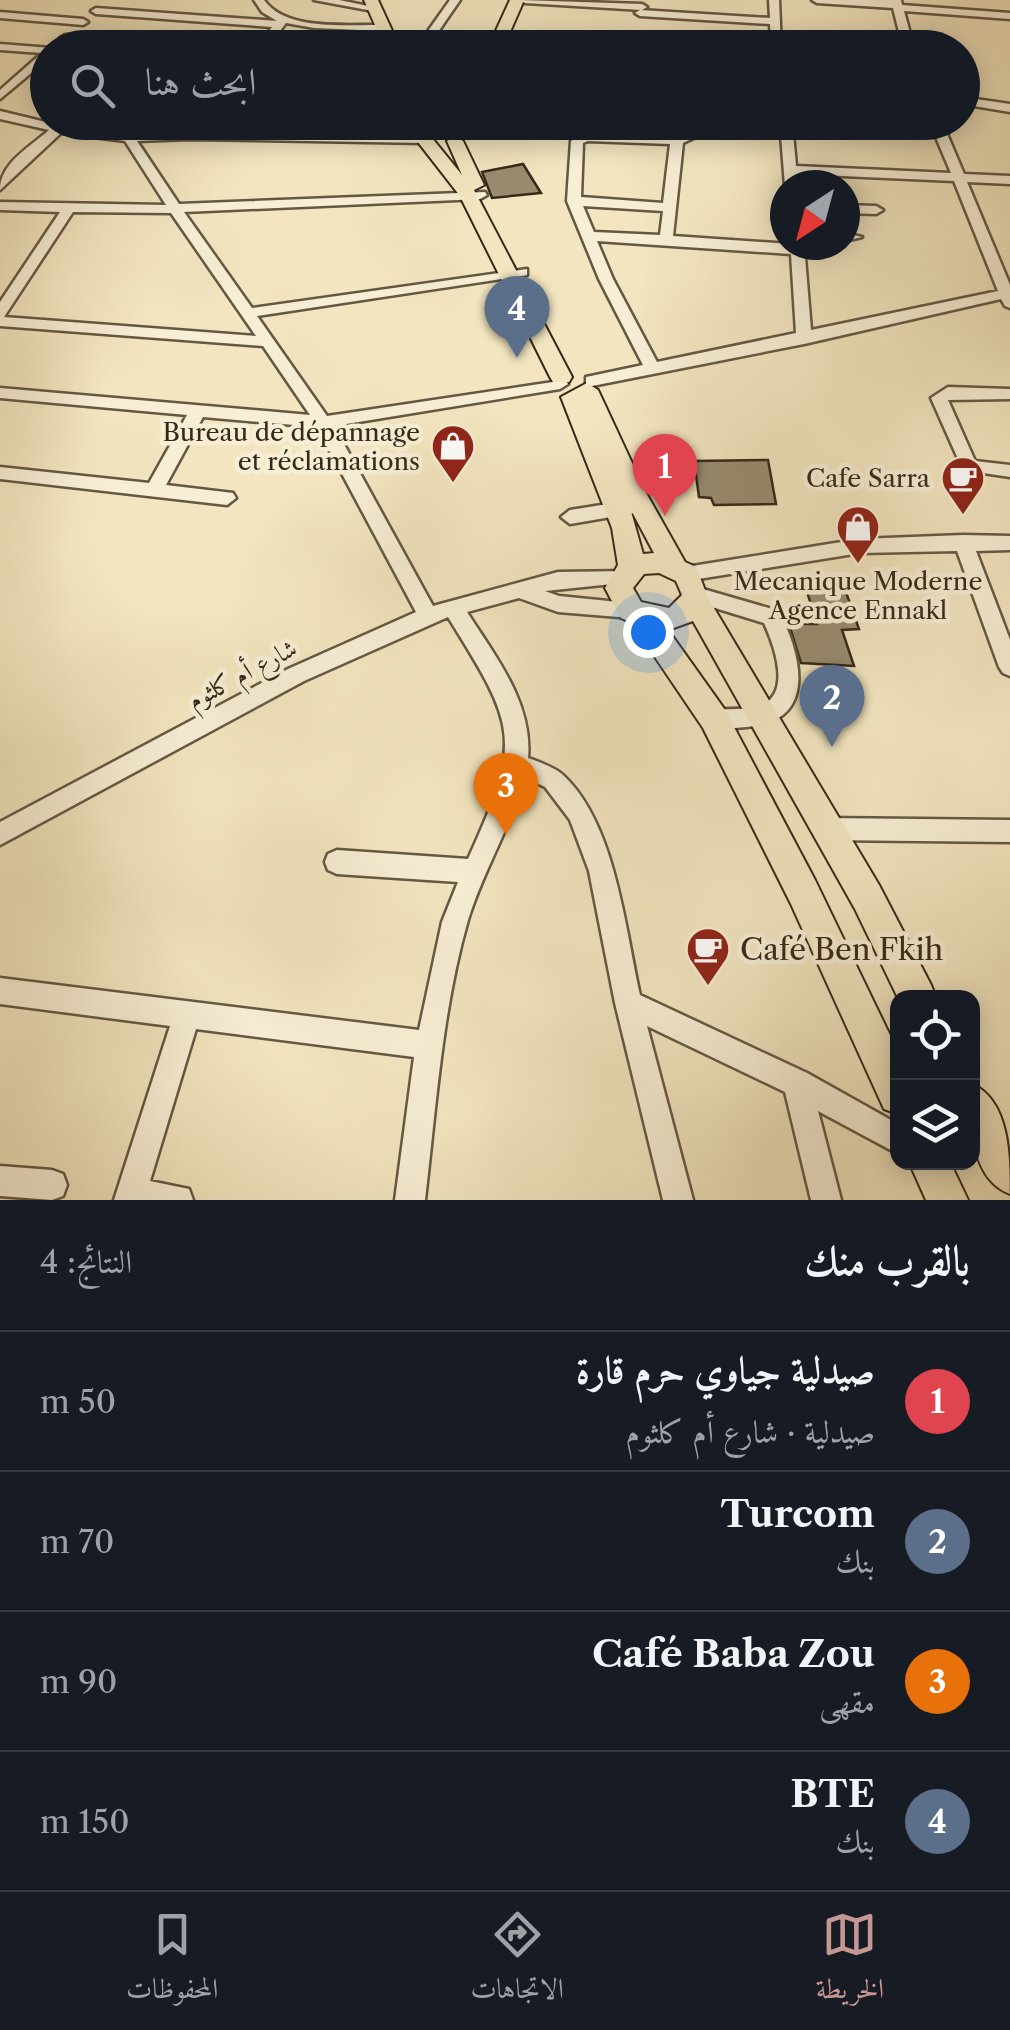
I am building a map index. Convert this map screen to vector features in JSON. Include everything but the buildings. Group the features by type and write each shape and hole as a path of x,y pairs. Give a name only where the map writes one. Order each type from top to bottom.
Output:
{"main road":[{"path":"503,30 517,0"},
{"path":"372,4 383,28"},
{"path":"431,140 474,195 575,382 629,507 688,583 867,898 914,990"},
{"path":"457,140 474,195"},
{"path":"629,507 627,572 619,588 714,718 803,892 891,1080"},
{"path":"627,572 650,562 688,583"},
{"path":"637,614 670,620 682,616 688,583"},
{"path":"980,1118 1010,1174"},
{"path":"933,1170 947,1200"}],"street":[{"path":"1,16 22,0"},
{"path":"74,30 109,0"},
{"path":"260,0 266,12 282,22"},
{"path":"319,0 372,4"},
{"path":"434,30 456,0"},
{"path":"525,0 775,21"},
{"path":"706,17 708,0"},
{"path":"774,0 775,30"},
{"path":"817,0 1010,16 1005,3"},
{"path":"897,4 904,30"},
{"path":"96,11 282,22 328,30"},
{"path":"1,16 83,22"},
{"path":"276,30 282,22"},
{"path":"362,30 383,28"},
{"path":"0,47 30,49"},
{"path":"0,96 30,69"},
{"path":"0,74 23,76"},
{"path":"980,103 1010,108"},
{"path":"0,116 30,123"},
{"path":"0,186 13,168 45,140"},
{"path":"140,140 174,207 323,422 440,611 506,698 519,741 516,763 456,919 430,1045 410,1200"},
{"path":"580,140 574,200 606,279 652,367"},
{"path":"645,140 680,140"},
{"path":"788,140 790,170"},
{"path":"0,393 323,422 575,382 1009,297 944,140"},
{"path":"666,240 677,141"},
{"path":"860,178 1010,180"},
{"path":"0,206 68,210 474,195"},
{"path":"574,200 669,207"},
{"path":"860,209 876,210"},
{"path":"0,313 68,210"},
{"path":"588,236 770,246"},
{"path":"987,245 1010,246"},
{"path":"798,260 804,339"},
{"path":"247,314 516,273"},
{"path":"0,321 267,342"},
{"path":"1010,394 948,392 939,398 966,462 982,470 1010,471"},
{"path":"154,490 198,411"},
{"path":"0,473 227,498"},
{"path":"570,517 629,507"},
{"path":"964,542 1010,667"},
{"path":"688,583 860,546 1010,543"},
{"name":"شارع أم كلثوم","path":"0,834 296,675 440,611 558,580 627,572"},
{"path":"688,583 763,612 774,620 791,681 785,700 764,714 714,718"},
{"name":"شارع أم كلثوم","path":"522,591 558,604 637,614"},
{"path":"516,763 553,780 579,814 610,902 628,1003 678,1200"},
{"path":"826,829 1010,831"},
{"path":"337,862 474,871"},
{"path":"0,991 430,1045"},
{"path":"628,1003 797,1083 890,1135"},
{"path":"178,1200 130,1197 187,1014"},
{"path":"797,1083 826,1200"},
{"path":"0,1181 52,1185"}],"place":[{"name":"BTE","path":"517,358"},
{"name":"Bureau de dépannage et réclamations","path":"453,484"},
{"name":"صيدلية جياوي حرم قارة","path":"665,516"},
{"name":"Cafe Sarra","path":"963,516"},
{"name":"Mecanique Moderne Agence Ennakl","path":"858,565"},
{"name":"Turcom","path":"832,747"},
{"name":"Café Baba Zou","path":"506,835"},
{"name":"Café Ben Fkih","path":"708,987"}]}
